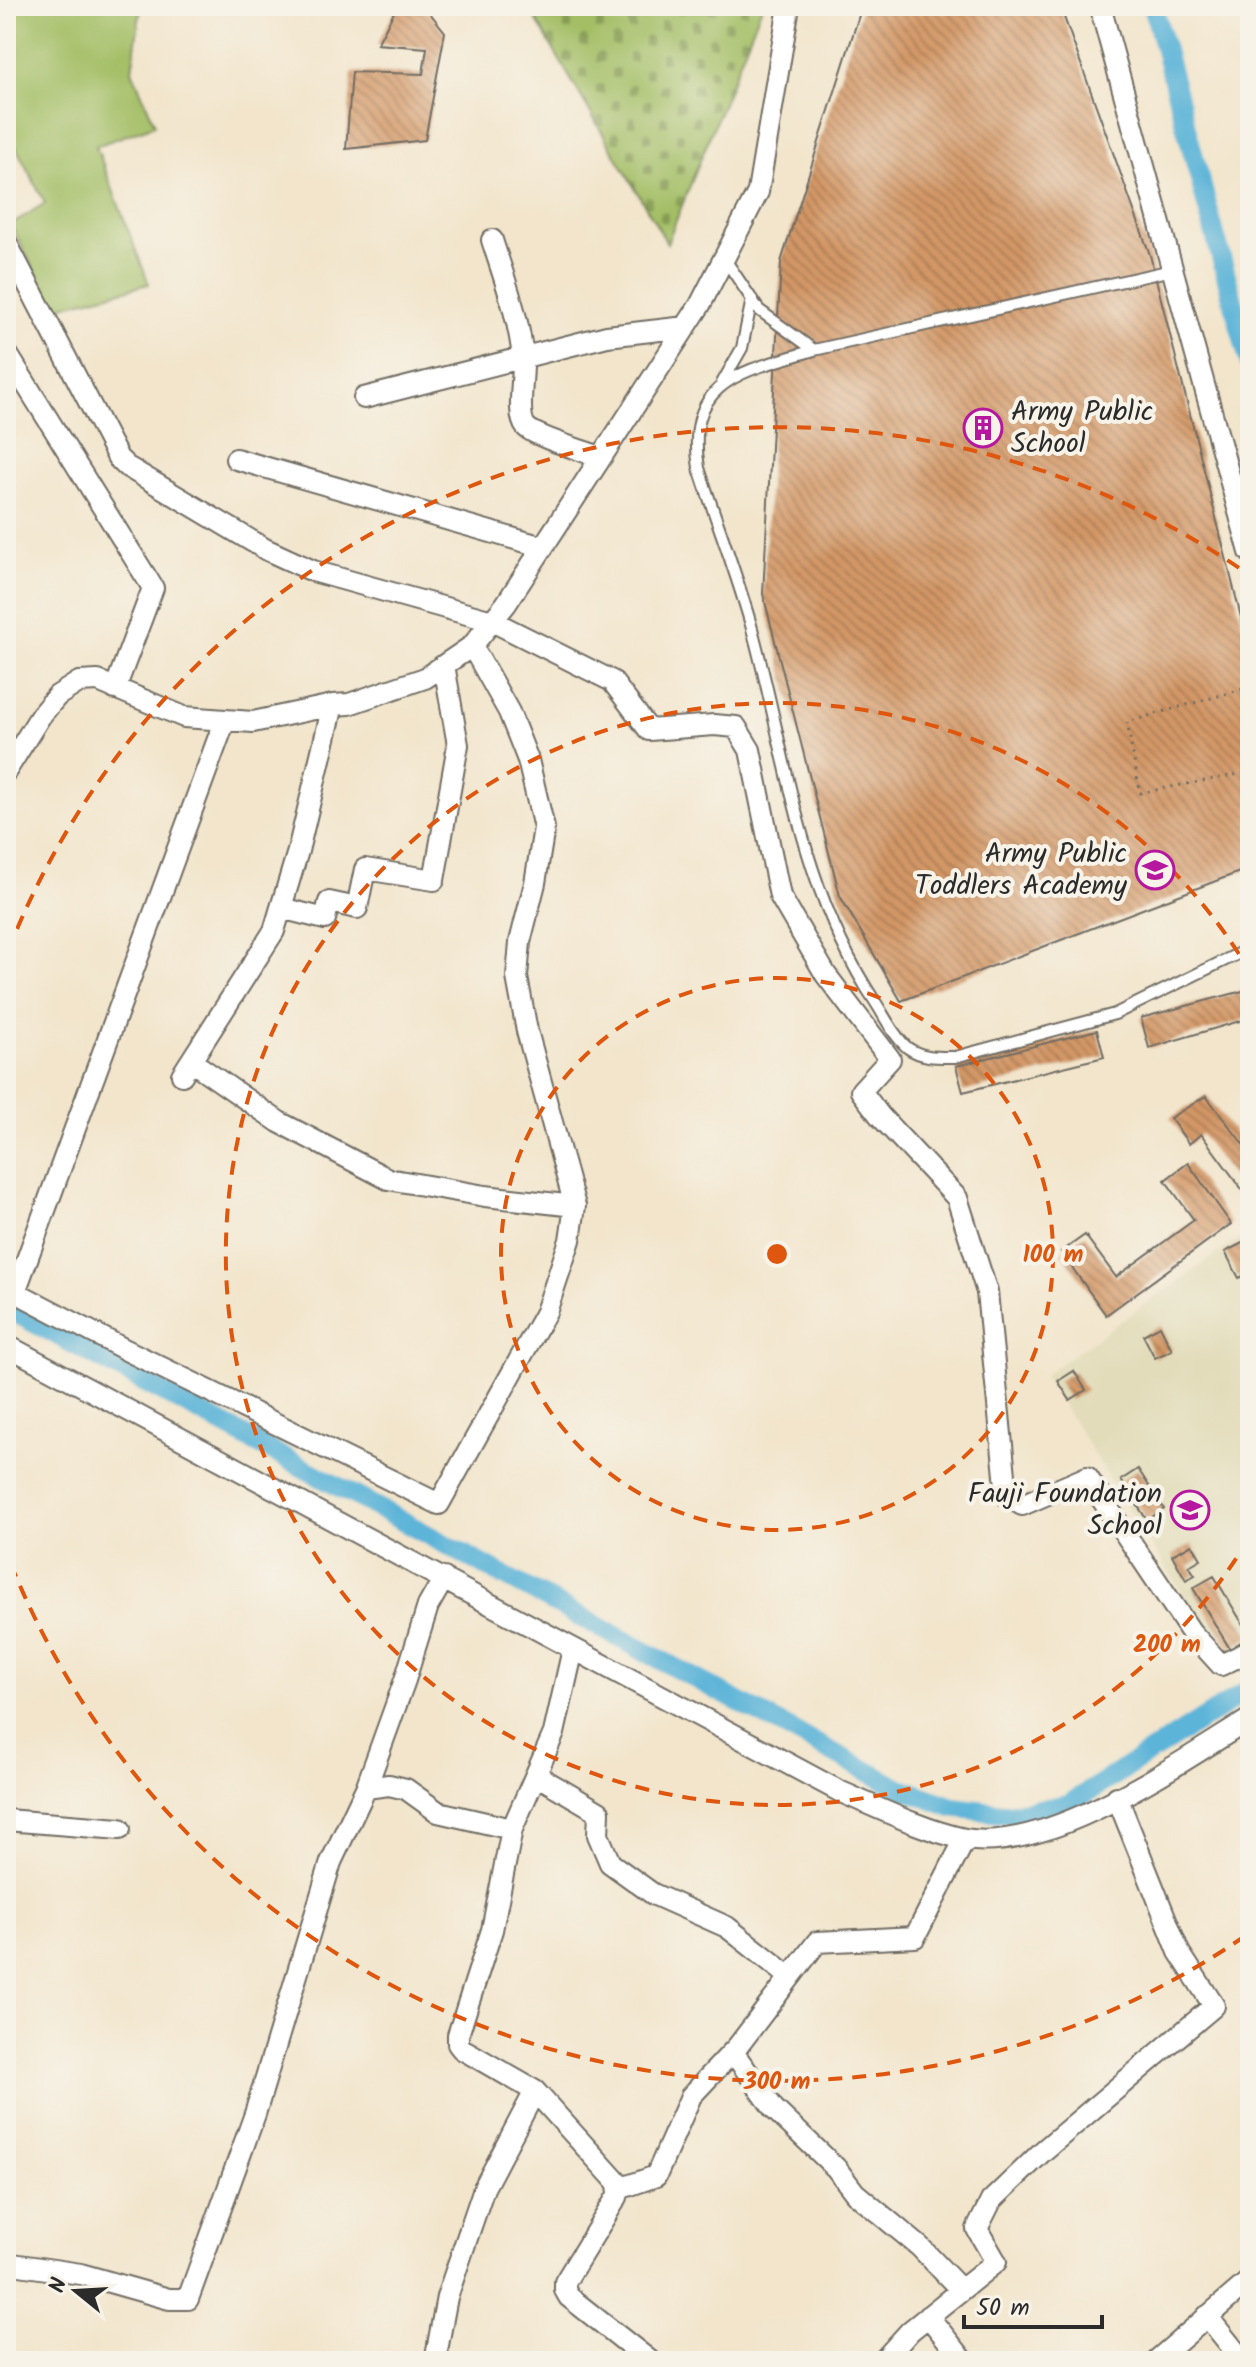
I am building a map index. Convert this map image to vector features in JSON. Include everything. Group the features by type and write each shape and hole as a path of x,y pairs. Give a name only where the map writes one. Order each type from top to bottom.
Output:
{"street":[{"path":"6,771 41,715 57,696 79,682 98,681 184,717 253,722 349,704 425,678 472,646 543,547 686,327 758,192 789,6"},
{"path":"1100,6 1250,552"},
{"path":"492,240 509,294 523,359 522,418 527,428 601,457"},
{"path":"6,242 112,449 126,466 265,549 313,571 492,621 612,681 649,730 714,725 736,727 750,750 780,896 826,975 890,1059 861,1091 880,1116 957,1198 987,1292 1007,1496 1022,1505 1087,1477 1191,1632 1221,1665 1250,1651"},
{"path":"364,398 607,336 686,327"},
{"path":"6,352 153,588 115,689"},
{"path":"236,459 543,547"},
{"path":"225,720 11,1290 439,1504 546,1312 570,1240 575,1206 527,1031 517,977 520,942 535,883 544,828 528,760 509,712 472,646"},
{"path":"281,908 325,919 329,902 357,908 365,869 434,880 458,745 444,665"},
{"path":"333,705 274,931 187,1068 279,1122 388,1179 485,1196 575,1206"},
{"path":"6,1345 839,1791 965,1839 1020,1837 1046,1829 1117,1797 1250,1719"},
{"path":"6,2263 81,2274 169,2299 188,2299 255,2114 331,1862 366,1788 428,1606 444,1578"},
{"path":"573,1649 554,1733 512,1829 492,1930 458,2035 458,2044 535,2091 617,2182 617,2197 565,2282 565,2290 569,2297 650,2361"},
{"path":"536,1775 599,1812 598,1835 610,1863 653,1894 727,1927 790,1977"},
{"path":"366,1788 389,1785 406,1789 438,1812 512,1829"},
{"path":"883,2361 910,2331 996,2262 977,2229 991,2201 1114,2088 1214,2006 1179,1952 1117,1797"},
{"path":"6,1820 120,1829"},
{"path":"619,2189 656,2176 691,2096 733,2052 817,1942 915,1937 965,1839"},
{"path":"733,2052 774,2109 836,2168 855,2193 920,2247 961,2290"},
{"path":"435,2361 447,2297 484,2188 535,2091"},
{"path":"1156,2361 1250,2280"},
{"path":"928,2316 964,2361"},
{"path":"1207,2316 1243,2361"}],"lane":[{"path":"724,258 759,310 814,350"},
{"path":"721,385 739,373 814,350 1172,270"},
{"path":"752,299 742,348 698,422 695,444 699,468 753,633 794,812 808,859 837,933 863,984 907,1047 928,1057 955,1057 1115,1014 1250,948"}],"path":[{"path":"1250,687 1127,722 1140,793 1250,772"}],"shaded area":[{"name":"Fauji Foundation School","path":"1250,1231 1250,1645 1226,1662 1044,1375"}],"green space":[{"path":"6,6 141,6 132,70 155,125 96,146 149,284 54,308 11,225 45,203 6,128"},
{"path":"528,6 762,6 667,243"}],"building":[{"path":"397,6 425,7 445,32 425,140 346,149 352,72 423,74 427,48 377,44"},
{"name":"Army Public School","path":"862,6 1060,6 1150,255 1250,653 1250,868 901,1001 840,896 763,594 781,262"},
{"path":"1250,989 1250,1018 1149,1048 1141,1018"},
{"path":"1097,1030 1104,1057 963,1092 956,1066"},
{"path":"1206,1096 1250,1153 1250,1200 1201,1134 1189,1144 1170,1118"},
{"path":"1188,1163 1231,1224 1106,1315 1061,1252 1085,1235 1116,1277 1194,1220 1165,1180"},
{"path":"1250,1239 1250,1273 1239,1278 1225,1252"},
{"path":"1160,1326 1172,1350 1155,1358 1143,1335"},
{"path":"1074,1371 1086,1390 1070,1400 1058,1381"},
{"path":"1138,1469 1164,1509 1147,1520 1121,1480"},
{"path":"1192,1544 1201,1559 1189,1566 1195,1575 1186,1580 1172,1555"},
{"path":"1214,1576 1250,1636 1230,1649 1193,1588"}],"waterway":[{"path":"1153,6 1250,364"},
{"path":"6,1308 895,1786 952,1807 1009,1814 1069,1804 1250,1689"}],"place":[{"name":"Army Public School","path":"983,428"},
{"name":"Army Public Toddlers Academy","path":"1155,870"},
{"name":"Fauji Foundation School","path":"1190,1510"}]}
